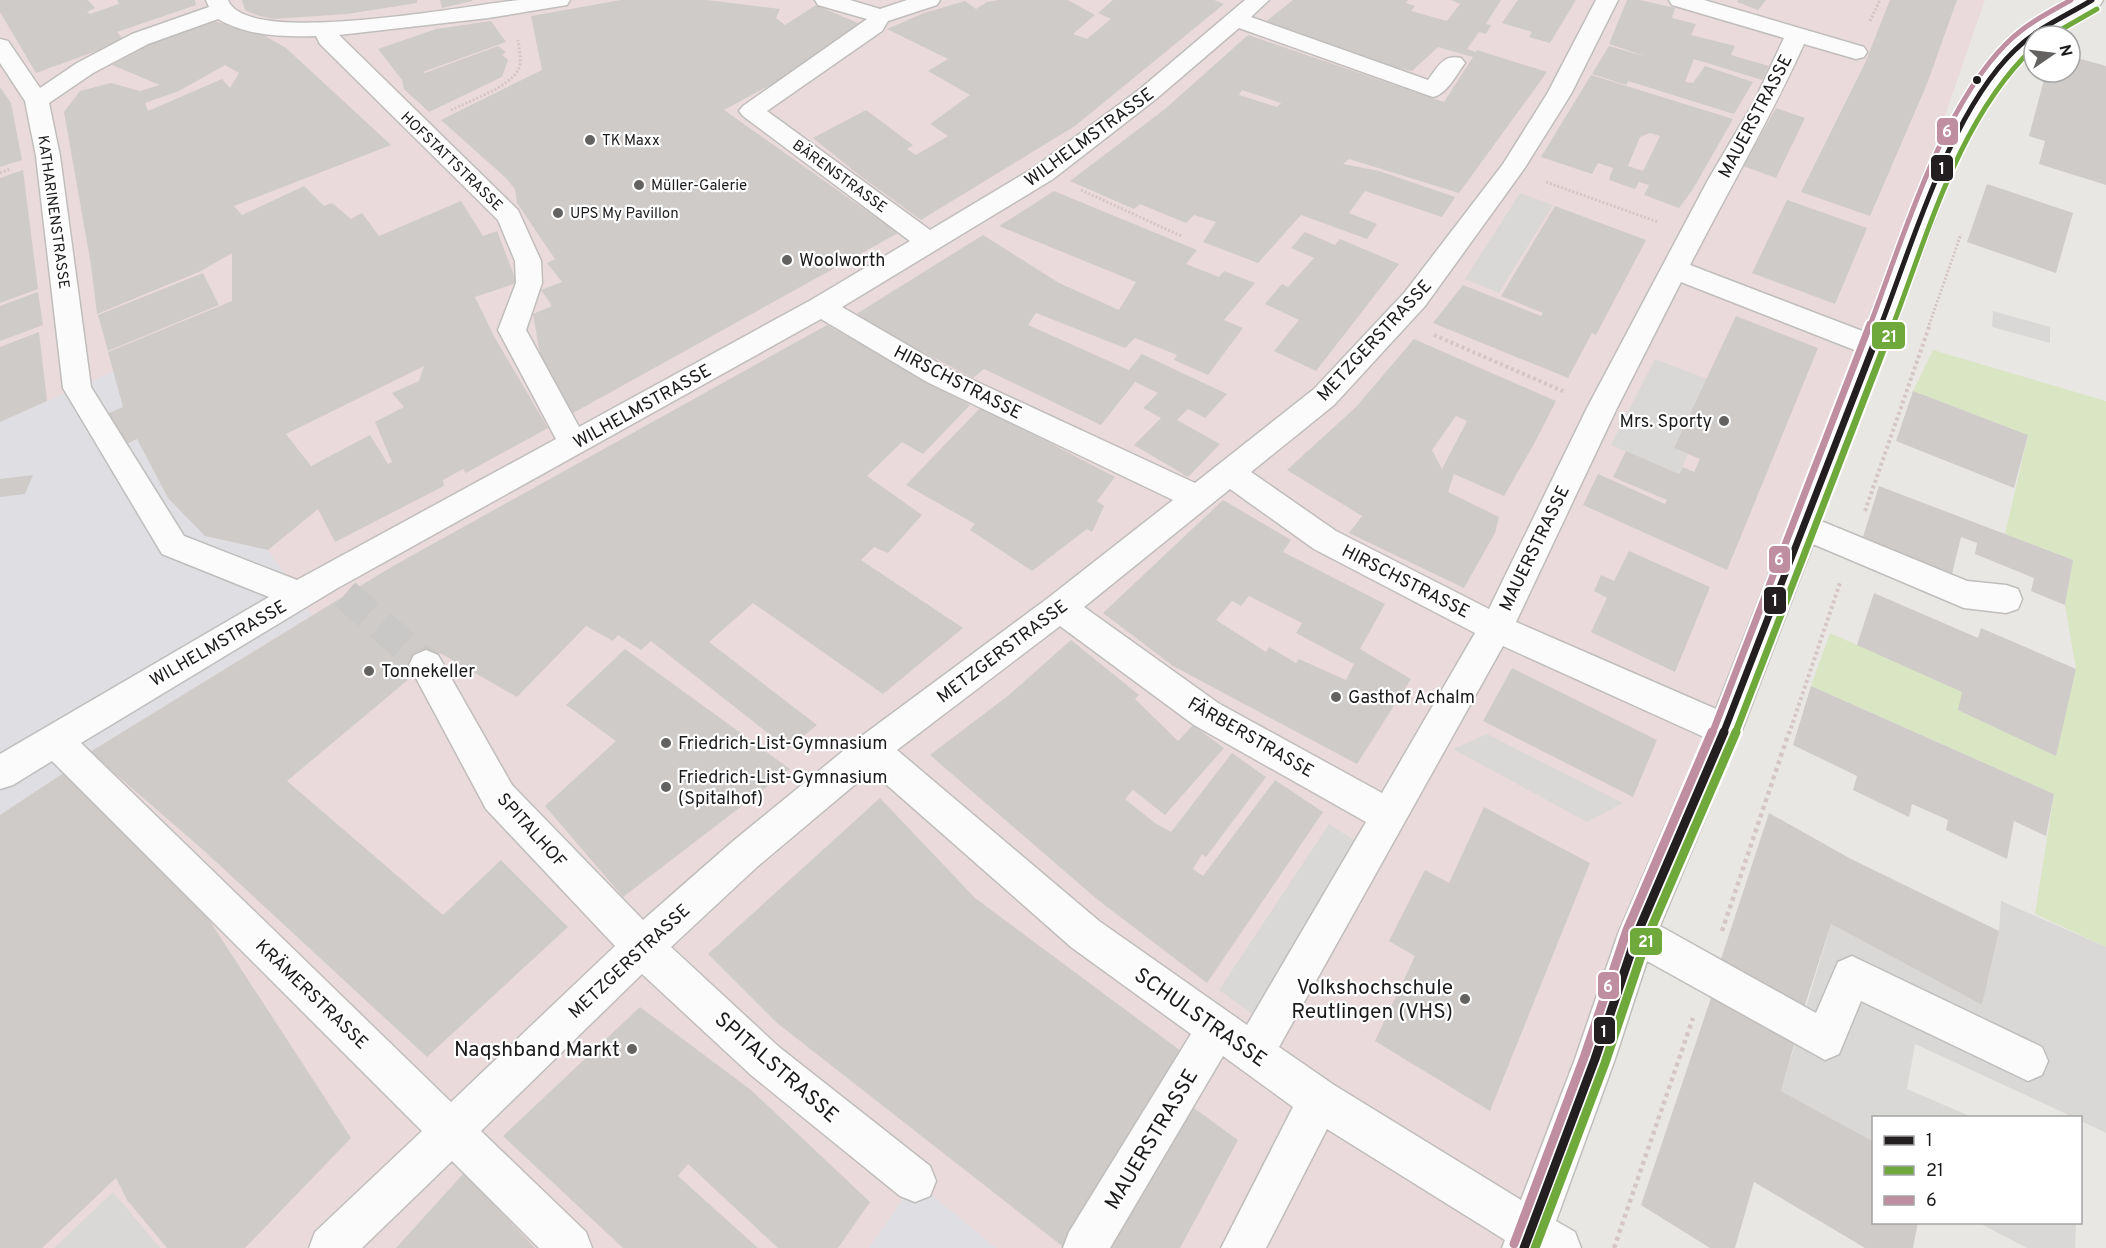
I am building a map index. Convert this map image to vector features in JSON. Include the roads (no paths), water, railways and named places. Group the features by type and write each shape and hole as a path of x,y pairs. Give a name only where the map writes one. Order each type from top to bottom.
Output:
{"street":[{"path":"37,101 85,68 140,39 219,5 237,19 264,26 327,31 513,9 559,0"},
{"path":"826,0 880,16 929,0"},
{"name":"WILHELMSTRASSE","path":"0,772 323,590 573,444 821,307 1044,173 1148,94 1258,0"},
{"name":"METZGERSTRASSE","path":"330,1248 642,947 745,854 871,749 1060,608 1324,397 1415,299 1512,169 1558,94 1606,0"},
{"path":"1680,0 1856,52"},
{"path":"1538,1243 1595,1059 1637,934 1725,730 1946,160 1979,96 2007,58 2028,38 2092,0"},
{"name":"BÄRENSTRASSE","path":"880,16 874,26 751,111 929,242"},
{"path":"1236,19 1433,90 1453,63"},
{"name":"HOFSTATTSTRASSE","path":"327,31 328,39 416,128 509,216 528,261 529,283 512,330 573,444"},
{"name":"MAUERSTRASSE","path":"1253,1054 1496,627 1602,408 1674,269 1694,236 1721,180 1766,102 1798,33"},
{"name":"KATHARINENSTRASSE","path":"0,46 37,101 48,156 77,388 173,544 323,590"},
{"path":"1674,269 1872,346"},
{"name":"HIRSCHSTRASSE","path":"821,307 937,375 1196,497"},
{"name":"HIRSCHSTRASSE","path":"1229,472 1325,540 1496,627 1725,730"},
{"path":"1804,527 1964,594 2006,599"},
{"name":"FÄRBERSTRASSE","path":"1060,608 1206,714 1390,816"},
{"name":"SPITALHOF","path":"426,665 499,797 642,947"},
{"name":"KRÄMERSTRASSE","path":"54,740 570,1248"},
{"name":"SCHULSTRASSE","path":"871,749 1085,934 1319,1100 1538,1243"},
{"path":"1637,934 1825,1040 1852,976 2028,1061"},
{"name":"SPITALSTRASSE","path":"642,947 765,1061 915,1181"},
{"name":"MAUERSTRASSE","path":"1085,1248 1217,1029"},
{"path":"1243,1248 1319,1100"}],"tunnel":[{"path":"345,594 426,665"}],"place":[{"name":"TK Maxx","path":"590,140"},
{"name":"Müller-Galerie","path":"639,185"},
{"name":"UPS My Pavillon","path":"558,213"},
{"name":"Woolworth","path":"787,260"},
{"name":"Mrs. Sporty","path":"1724,421"},
{"name":"Tonnekeller","path":"369,671"},
{"name":"Gasthof Achalm","path":"1336,697"},
{"name":"Friedrich-List-Gymnasium","path":"666,743"},
{"name":"Friedrich-List-Gymnasium (Spitalhof)","path":"666,787"},
{"name":"Volkshochschule Reutlingen (VHS)","path":"1465,999"},
{"name":"Naqshband Markt","path":"632,1049"}]}
